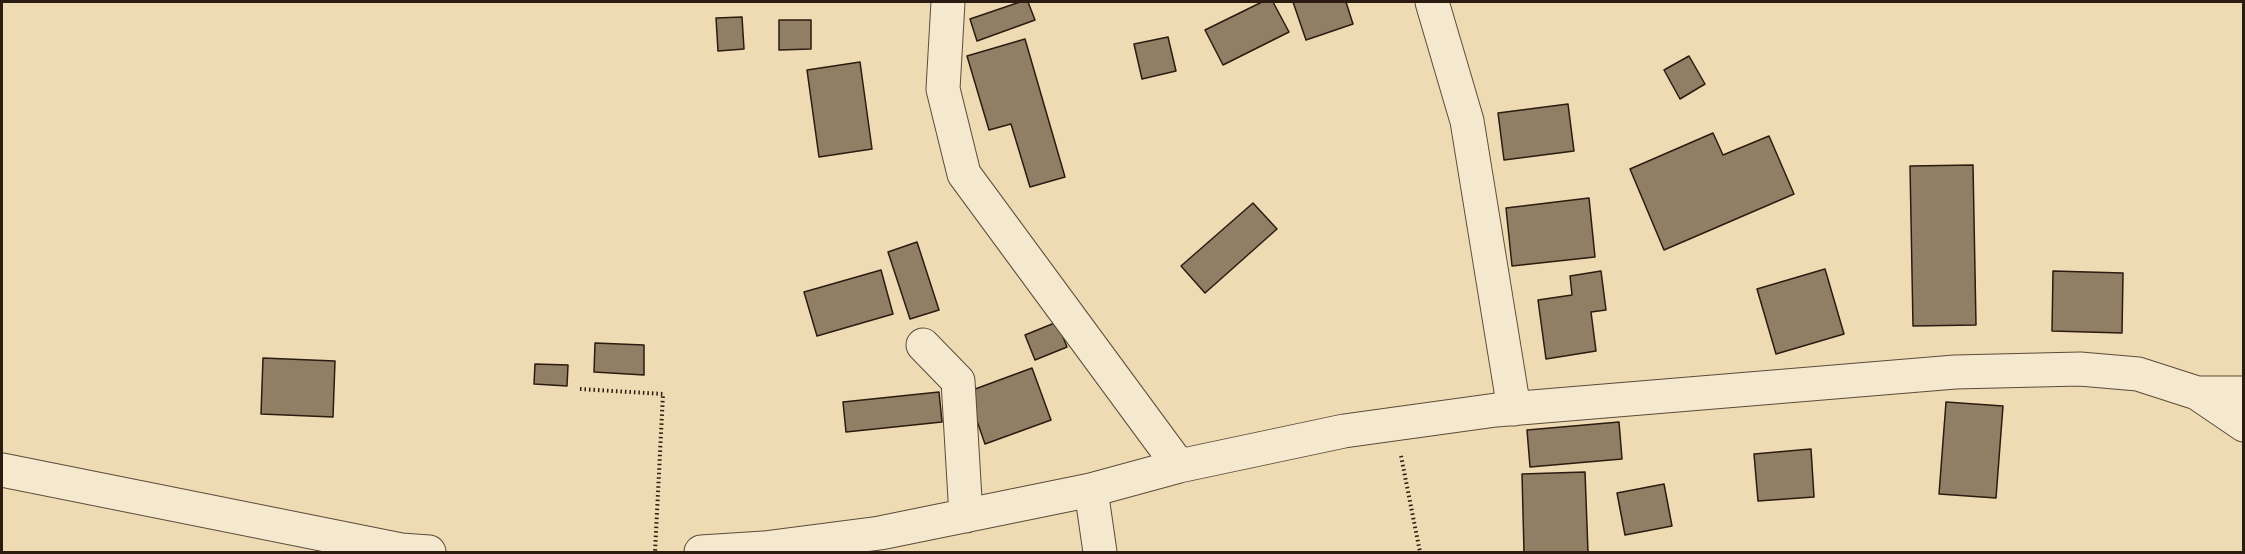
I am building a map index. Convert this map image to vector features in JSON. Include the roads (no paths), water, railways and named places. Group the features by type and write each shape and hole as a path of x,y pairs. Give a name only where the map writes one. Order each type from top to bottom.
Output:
{"street":[{"path":"948,2 943,89 964,174 1179,466"},
{"path":"1432,2 1467,121 1515,409"},
{"path":"923,345 958,381 966,516"},
{"path":"701,552 764,548 880,533 1091,490 1179,466 1344,431 1515,409 1955,372 2069,369 2138,374 2197,393 2244,425"},
{"path":"2197,393 2244,393"},
{"path":"2,470 389,548 429,552"},
{"path":"1091,490 1100,552"}]}
